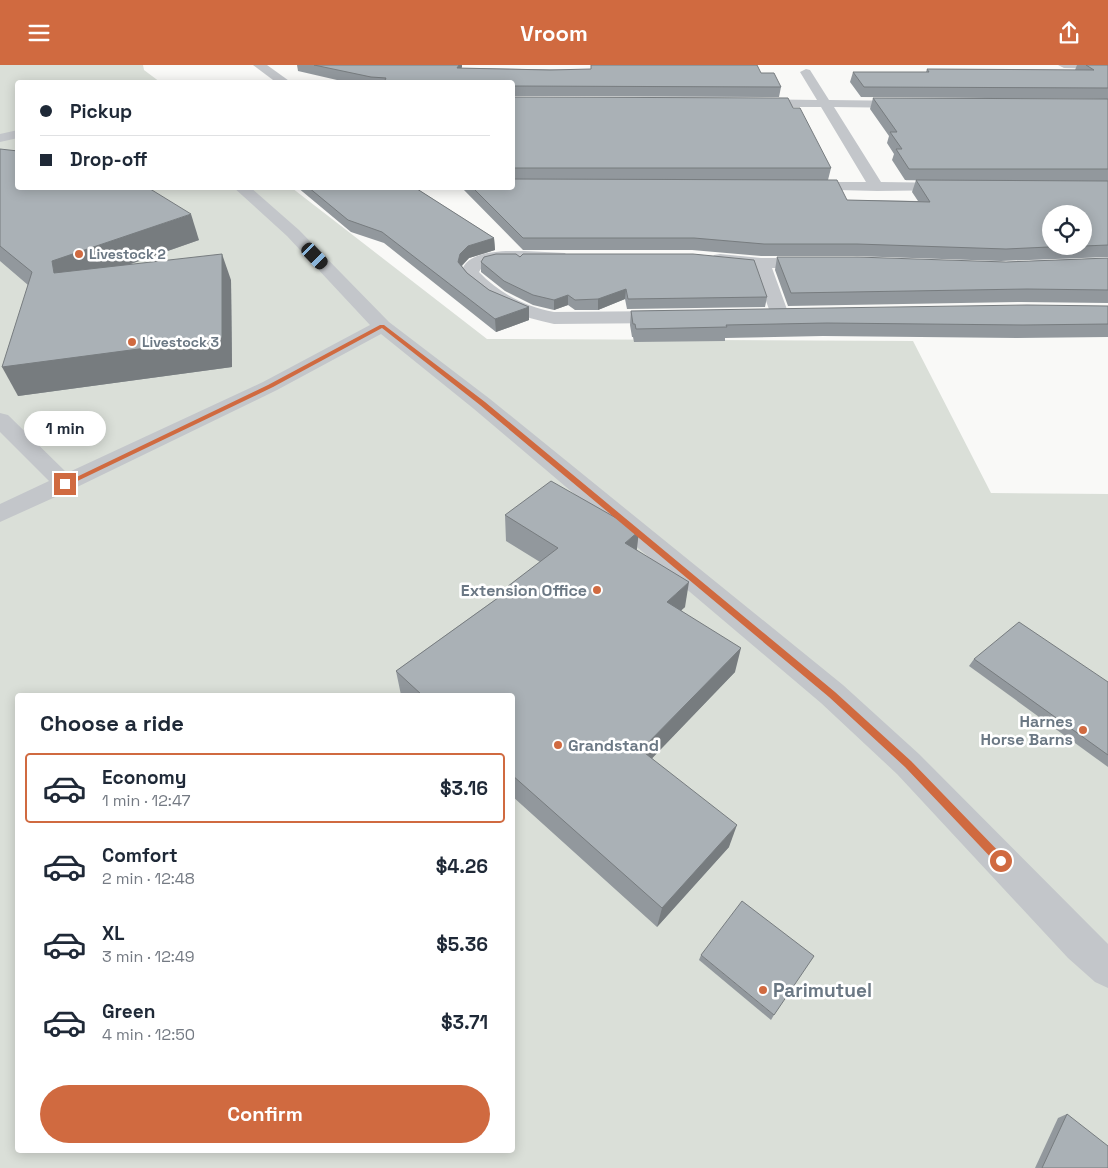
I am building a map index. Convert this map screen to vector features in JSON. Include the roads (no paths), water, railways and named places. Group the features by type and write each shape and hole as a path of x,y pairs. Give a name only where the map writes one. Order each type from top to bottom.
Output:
{"street":[{"path":"259,65 282,80"},
{"path":"1064,65 1108,66"},
{"path":"806,72 877,187"},
{"path":"737,103 923,104"},
{"path":"0,138 15,135"},
{"path":"788,186 964,187"},
{"path":"243,190 292,233 382,326 482,404 832,694 908,764 1081,945 1108,969"},
{"path":"572,257 496,257 477,261 471,268 470,273 475,279 511,304 538,316 554,318 681,317"},
{"path":"700,258 761,263 828,263"},
{"path":"761,263 780,315"},
{"path":"760,315 800,314"},
{"path":"0,514 270,386 382,326"},
{"path":"0,420 65,484"}],"place":[{"name":"Livestock 2","path":"79,254"},
{"name":"Livestock 3","path":"132,342"},
{"name":"Extension Office","path":"597,590"},
{"name":"Harnes Horse Barns","path":"1083,730"},
{"name":"Grandstand","path":"558,745"},
{"name":"Parimutuel","path":"763,990"}]}
